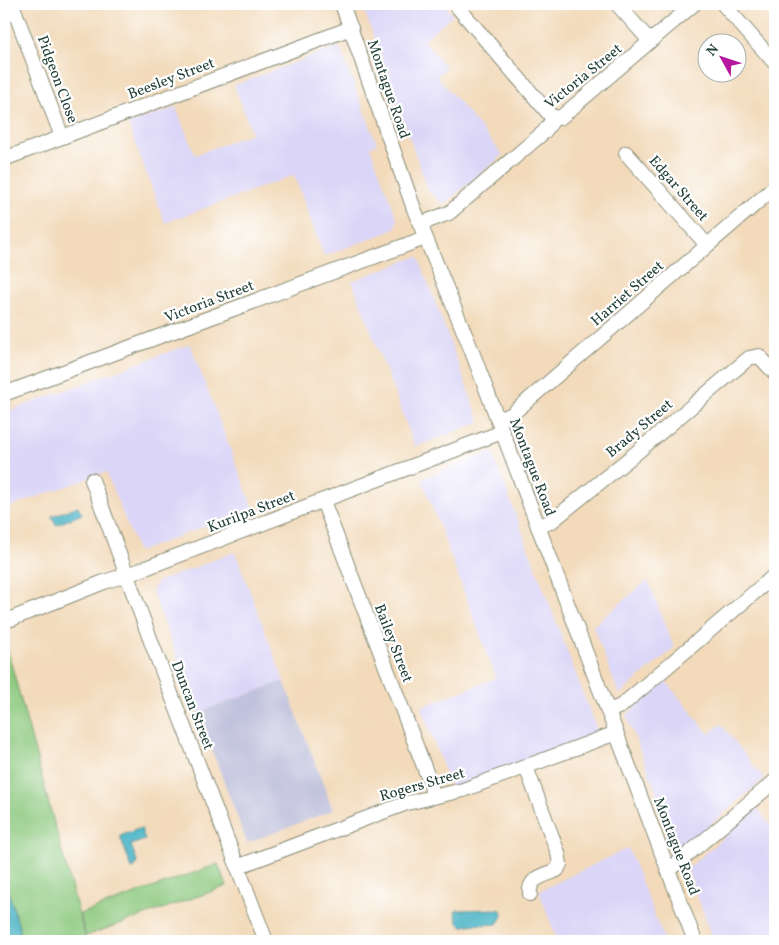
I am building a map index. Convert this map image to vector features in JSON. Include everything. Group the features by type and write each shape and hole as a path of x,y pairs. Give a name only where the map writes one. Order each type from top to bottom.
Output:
{"street":[{"name":"Pidgeon Close","path":"12,4 62,137"},
{"name":"Montague Road","path":"342,4 420,224 468,340 695,941"},
{"path":"455,4 551,116 555,117"},
{"path":"617,4 650,41"},
{"name":"Victoria Street","path":"420,224 449,213 544,132 555,117 560,118 694,4"},
{"path":"723,4 775,63"},
{"name":"Beesley Street","path":"4,159 351,28"},
{"name":"Edgar Street","path":"626,153 707,245"},
{"name":"Harriet Street","path":"500,427 533,395 775,187"},
{"name":"Victoria Street","path":"4,394 426,238"},
{"name":"Brady Street","path":"538,527 552,521 748,358 759,356 775,373"},
{"name":"Kurilpa Street","path":"11,619 323,501 500,427"},
{"name":"Duncan Street","path":"92,480 152,644 266,941"},
{"name":"Bailey Street","path":"323,501 431,785 433,797"},
{"path":"608,711 621,706 775,576"},
{"name":"Rogers Street","path":"237,867 407,803 463,790 616,733"},
{"path":"526,767 560,862 557,870 533,881 530,885 530,894"},
{"path":"668,870 775,781"}],"shaded area":[{"path":"362,4 444,4 453,15 423,40 446,68 437,76 503,155 443,205 428,190"},
{"path":"339,46 377,144 370,147 397,218 396,227 391,231 324,256 294,175 165,223 128,124 176,107 195,155 252,133 234,85"},
{"path":"418,256 480,422 415,447 352,281"},
{"path":"190,344 253,508 138,552 106,472 4,509 4,413"},
{"path":"492,452 598,733 451,788 421,707 496,678 422,479"},
{"path":"235,552 284,681 198,713 152,592 157,582"},
{"path":"648,580 674,648 619,695 593,626"},
{"path":"665,680 709,734 721,724 764,779 693,839 678,847 626,715"},
{"path":"284,681 333,810 247,843 198,713"},
{"path":"757,808 775,831 775,941 714,941 687,869"},
{"path":"628,848 665,941 557,941 539,891"}],"green space":[{"path":"4,637 86,941 23,941 4,877"},
{"path":"218,864 227,886 86,936 80,914"}],"water":[{"path":"78,506 82,514 56,525 52,516"},
{"path":"141,828 145,840 131,845 138,864 132,869 120,836"},
{"path":"4,877 23,941 4,941"},
{"path":"500,909 503,915 497,924 462,927 458,923 455,912 457,910"}]}
